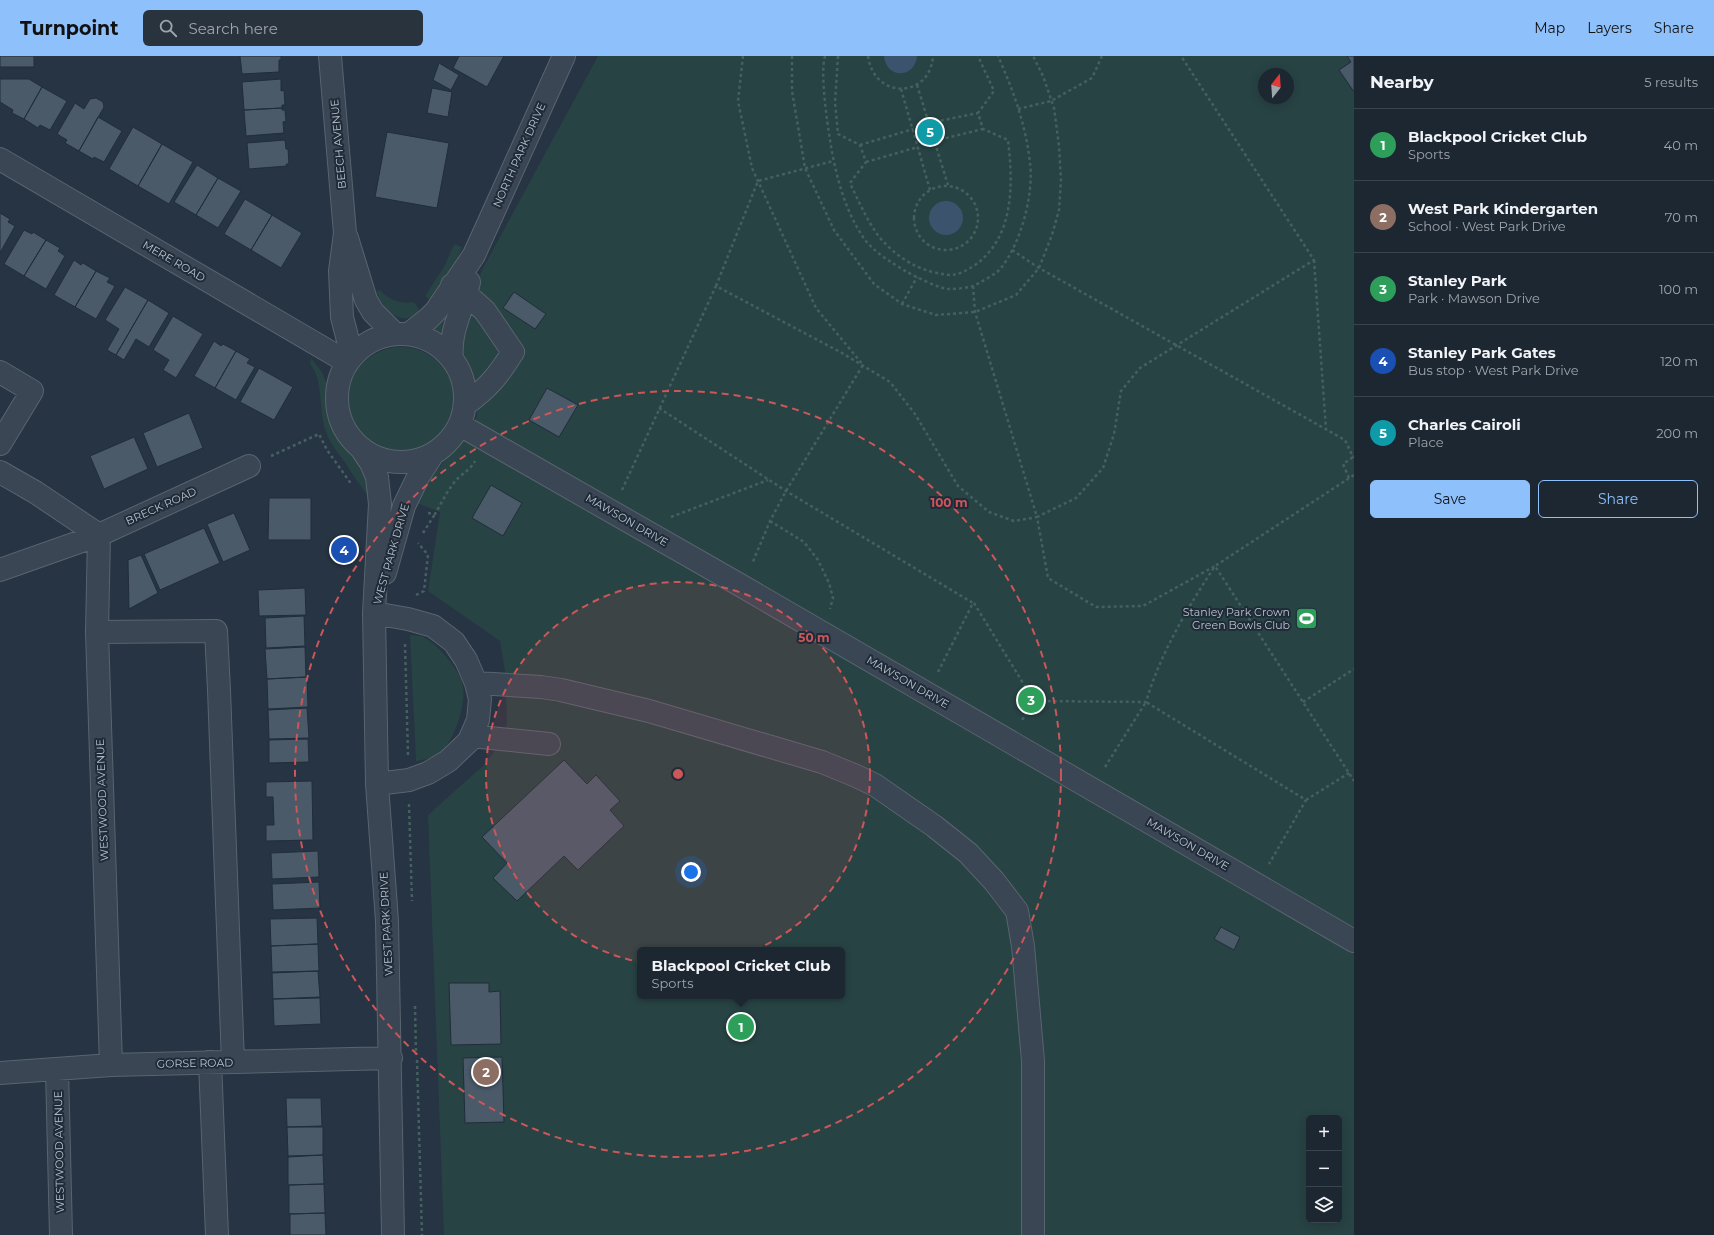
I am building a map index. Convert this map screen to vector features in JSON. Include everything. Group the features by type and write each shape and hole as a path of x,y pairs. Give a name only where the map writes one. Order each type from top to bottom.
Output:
{"street":[{"name":"BEECH AVENUE","path":"330,56 345,233 340,271 342,317 349,359"},
{"name":"NORTH PARK DRIVE","path":"452,358 451,346 459,290 564,56"},
{"name":"MERE ROAD","path":"0,159 349,359"},
{"name":"BEECH AVENUE","path":"345,233 366,300 373,312 401,334"},
{"name":"NORTH PARK DRIVE","path":"401,334 428,320 459,290"},
{"path":"459,290 485,311 513,352 499,374 485,390 466,404"},
{"path":"401,334 421,336 433,341 444,349 459,368 463,380 466,404 460,425 453,437 433,454 422,459 409,462 384,460 361,448 348,433 339,415 337,401 341,375 349,359 370,341 382,336 401,334"},
{"path":"0,372 32,391 0,444"},
{"name":"MAWSON DRIVE","path":"460,425 1354,941"},
{"name":"WEST PARK DRIVE","path":"361,448 371,463 377,478 380,492 374,613 377,784 387,921 391,1058 393,1235"},
{"name":"WEST PARK DRIVE","path":"374,613 404,506 418,477 433,454"},
{"name":"BRECK ROAD","path":"0,570 98,535 249,466"},
{"path":"0,472 35,492 98,535"},
{"name":"WESTWOOD AVENUE","path":"98,535 97,632 111,1065"},
{"path":"374,613 408,618 433,626 454,642 466,660 476,683 480,699 478,720 469,741 448,761 428,773 409,780 377,784"},
{"path":"97,632 216,631 233,1062"},
{"path":"476,683 561,690 649,711 822,762 854,774 875,785 934,826 968,854 994,881 1017,912 1023,946 1034,1061 1033,1235"},
{"path":"471,736 549,744"},
{"name":"GORSE ROAD","path":"0,1073 111,1065 391,1058"},
{"path":"210,1062 217,1235"},
{"name":"WESTWOOD AVENUE","path":"57,1069 61,1235"}],"path":[{"path":"743,56 738,101 752,168 816,308 863,365"},
{"path":"792,56 792,91 805,168 834,230 874,284 902,304 936,315 976,312 1016,295 1039,268 1052,235 1059,210 1061,180 1054,108 1043,76 1032,56"},
{"path":"825,56 823,62 825,93 833,161 845,201 863,237 888,261 917,277 948,289 973,286 1000,269 1012,250 1020,232 1029,201 1030,164 1016,97 998,56"},
{"path":"838,56 835,102 838,134 860,145 913,129"},
{"path":"868,56 869,66 874,75 881,82 890,87 901,89 917,85 928,74 933,56"},
{"path":"929,124 978,113 994,91 978,56"},
{"path":"1018,109 1051,101 1092,78 1102,56"},
{"path":"1181,56 1314,260 1326,429"},
{"path":"917,85 948,186"},
{"path":"901,89 930,190"},
{"path":"978,113 983,128"},
{"path":"918,147 866,162 850,183 860,205 878,234 898,256 921,269 950,276 962,274 986,257 995,246 1005,224 1010,199 1012,169 1008,140 983,128 934,141"},
{"path":"860,145 866,162"},
{"path":"758,181 833,161"},
{"path":"622,490 716,286 758,181"},
{"path":"948,186 959,188 968,194 975,204 978,214 978,226 974,236 966,244 956,250 946,251 936,249 926,244 919,237 913,218 915,208 920,198 936,187 948,186"},
{"path":"1012,250 1039,268 1346,440 1353,456 1343,464 1349,478"},
{"path":"716,286 842,353 890,382 915,414 958,486 989,512 1014,521 1037,517 1076,498 1103,468 1114,434 1121,391 1140,368 1314,260"},
{"path":"902,304 917,277"},
{"path":"973,286 976,312 1037,517 1048,578 1096,607 1143,606 1215,566 1354,475"},
{"path":"752,564 770,521 786,491 863,365"},
{"path":"659,408 768,480 973,603 1034,701"},
{"path":"249,466 319,434 327,450 356,491"},
{"path":"668,517 768,480"},
{"path":"412,904 404,636 414,596 424,591 428,555 418,542 435,514"},
{"path":"770,521 804,542 818,560 829,583 833,598 829,611"},
{"path":"1215,566 1354,781"},
{"path":"1105,767 1146,702 1152,681 1190,604 1215,566"},
{"path":"938,672 973,603"},
{"path":"1303,702 1354,669"},
{"path":"1034,701 1146,702 1306,800"},
{"path":"1022,720 1034,701"},
{"path":"1270,863 1306,800 1349,773"},
{"path":"415,999 422,1235"}],"green space":[{"path":"598,56 1354,56 1354,1235 444,1235 428,815 485,764 499,745 507,724 505,671 500,641 428,591 440,512 417,503 430,480 468,431 477,415 477,404 469,381 455,358 433,329 472,300 482,270"},
{"path":"454,244 462,247 453,269 431,301 425,296 445,265"},
{"path":"380,290 387,296 400,302 414,302 421,312 413,317 399,318 388,311 376,291"},
{"path":"401,347 421,351 439,362 450,380 454,400 450,420 439,438 421,449 401,453 381,449 363,438 352,420 348,400 352,380 363,362 381,351"},
{"path":"311,358 322,372 330,392 332,415 337,429 359,463 367,479 369,497 330,441 322,415 317,379 310,364"},
{"path":"410,635 423,637 436,646 458,673 463,686 460,716 452,737 439,753 431,758 416,761"}],"water":[{"path":"884,56 917,56 915,64 911,69 900,73 890,69 886,64"},
{"path":"949,201 958,206 962,211 962,225 958,230 953,234 943,235 939,234 930,225 929,215 930,211 939,202"}],"building":[{"path":"0,56 34,56 34,67 0,67"},
{"path":"240,56 281,56 281,60 279,60 279,72 242,74"},
{"path":"459,56 504,56 487,87 453,68"},
{"path":"1347,56 1354,56 1354,92 1339,70 1351,62"},
{"path":"439,63 459,75 451,90 433,80"},
{"path":"0,79 29,79 42,87 24,119 12,113 13,110 0,102"},
{"path":"281,79 281,91 284,90 285,105 282,105 282,108 244,110 242,82"},
{"path":"42,87 67,101 50,130 40,125 38,128 24,119"},
{"path":"432,88 452,92 448,117 427,113"},
{"path":"96,98 103,102 104,107 79,151 65,143 67,140 57,134 75,103 84,109 90,99"},
{"path":"282,108 282,110 285,110 286,121 283,122 284,133 246,136 244,110"},
{"path":"98,117 122,131 104,162 94,157 93,159 79,151"},
{"path":"133,127 162,144 138,186 109,169"},
{"path":"387,132 449,143 437,208 375,197"},
{"path":"285,140 286,149 288,149 289,164 286,164 287,166 249,169 247,143"},
{"path":"162,144 193,162 169,204 138,186"},
{"path":"197,165 218,178 196,215 174,202"},
{"path":"218,178 241,191 218,228 196,215"},
{"path":"245,199 272,215 251,250 224,234"},
{"path":"0,213 10,219 8,222 15,226 0,253"},
{"path":"272,215 302,233 281,268 251,250"},
{"path":"24,230 32,234 33,232 46,240 24,276 4,264"},
{"path":"46,240 60,248 58,251 65,256 46,289 24,276"},
{"path":"74,260 81,265 83,263 96,271 75,307 54,295"},
{"path":"96,271 110,278 107,282 115,286 96,319 75,307"},
{"path":"125,287 148,300 116,355 107,350 119,329 105,320"},
{"path":"514,292 546,314 535,329 503,308"},
{"path":"148,300 169,313 149,347 136,339 124,360 116,355"},
{"path":"173,316 203,334 176,378 163,370 169,360 153,350"},
{"path":"214,341 221,346 223,344 236,351 215,388 194,376"},
{"path":"236,351 250,359 247,363 255,367 236,400 215,388"},
{"path":"259,368 293,387 274,420 240,402"},
{"path":"547,388 578,405 559,437 529,420"},
{"path":"189,413 203,448 157,467 143,433"},
{"path":"134,437 148,469 104,489 90,456"},
{"path":"491,485 522,503 503,536 472,518"},
{"path":"269,498 311,498 311,540 268,540"},
{"path":"234,513 250,550 223,562 207,524"},
{"path":"204,528 220,563 160,590 144,554"},
{"path":"141,555 158,593 129,609 128,560"},
{"path":"305,588 306,615 259,616 258,590"},
{"path":"304,616 305,646 266,648 265,618"},
{"path":"305,647 306,677 267,679 265,649"},
{"path":"307,677 308,707 268,709 267,679"},
{"path":"307,708 309,738 269,739 268,710"},
{"path":"308,739 309,762 269,763 269,740"},
{"path":"564,760 587,784 596,775 620,801 610,810 624,826 578,870 564,856 517,901 493,878 507,863 482,837"},
{"path":"312,781 313,840 266,841 266,825 274,825 273,797 266,797 266,782"},
{"path":"318,851 319,877 272,879 271,853"},
{"path":"319,882 320,908 273,910 272,884"},
{"path":"317,918 318,944 271,946 270,919"},
{"path":"1221,927 1240,937 1234,950 1214,939"},
{"path":"318,944 319,971 272,972 271,946"},
{"path":"318,971 320,997 273,999 272,973"},
{"path":"449,983 489,983 489,992 500,991 501,1044 451,1045"},
{"path":"320,998 321,1024 274,1026 273,999"},
{"path":"502,1057 504,1122 465,1123 463,1058"},
{"path":"286,1098 321,1098 322,1126 287,1127"},
{"path":"287,1127 323,1127 323,1155 288,1156"},
{"path":"323,1155 324,1184 288,1185 288,1157"},
{"path":"324,1184 325,1213 289,1214 289,1185"},
{"path":"325,1213 326,1235 290,1235 290,1214"}],"place":[{"name":"Charles Cairoli","path":"930,132"},
{"name":"Stanley Park Gates","path":"344,550"},
{"name":"Stanley Park Crown Green Bowls Club","path":"1306,618"},
{"name":"Stanley Park","path":"1031,700"},
{"name":"Blackpool Cricket Club","path":"741,1027"},
{"name":"West Park Kindergarten","path":"486,1072"}]}
